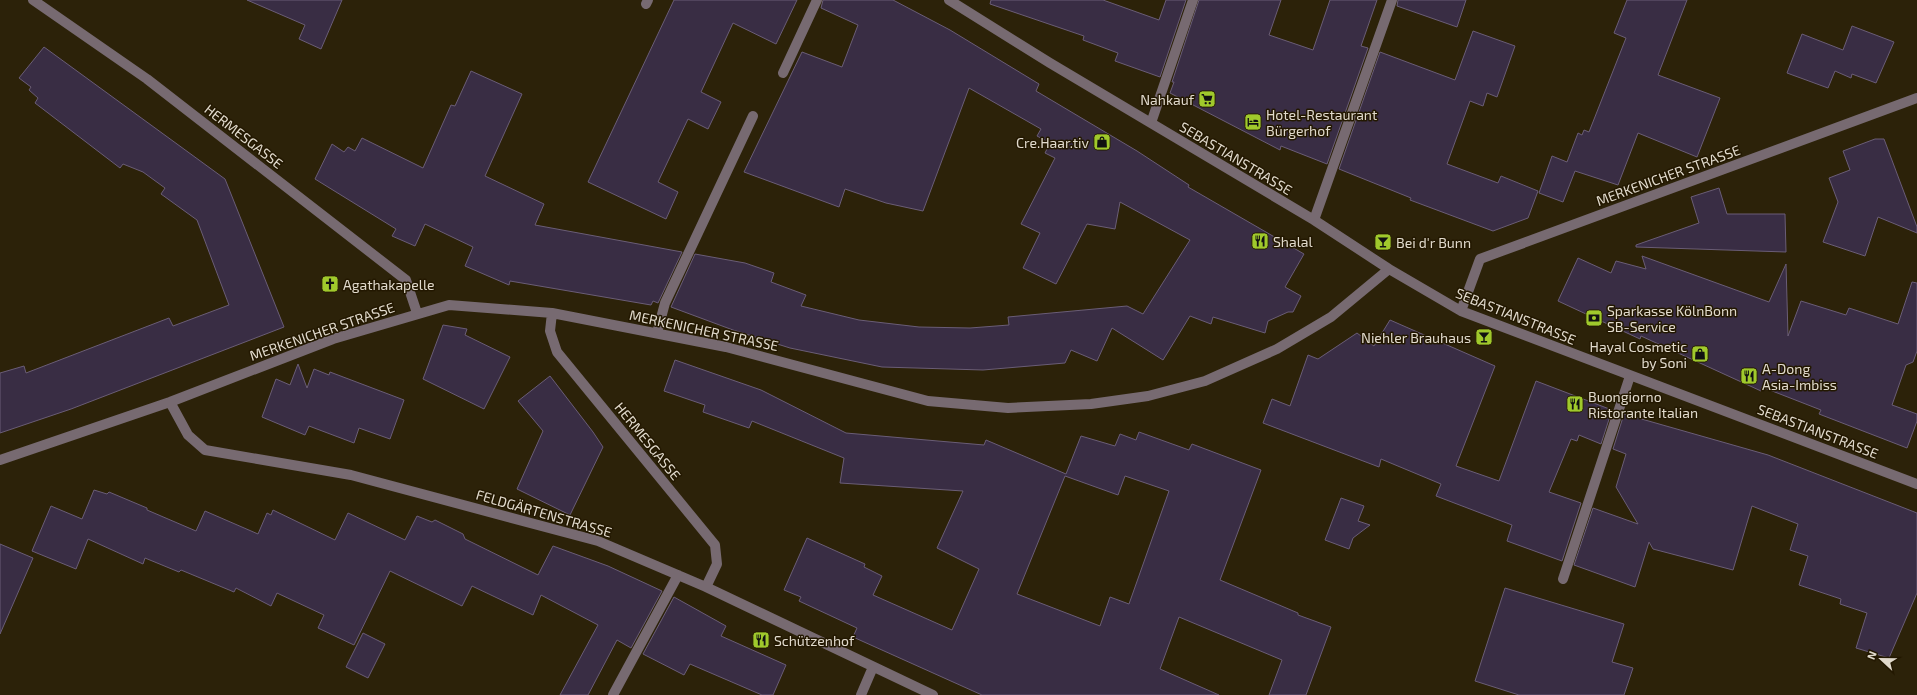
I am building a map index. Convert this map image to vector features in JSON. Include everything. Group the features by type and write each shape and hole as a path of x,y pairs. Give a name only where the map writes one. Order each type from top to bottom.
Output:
{"street":[{"name":"HERMESGASSE","path":"33,0 147,79 406,280 417,313"},
{"path":"783,73 817,0"},
{"name":"SEBASTIANSTRASSE","path":"949,0 1314,220 1389,269 1461,311 1917,484"},
{"path":"1151,123 1193,0"},
{"path":"1314,220 1392,0"},
{"name":"MERKENICHER STRASSE","path":"1461,311 1480,260 1917,98"},
{"path":"657,333 665,303 753,116"},
{"name":"MERKENICHER STRASSE","path":"0,460 170,402 333,339 417,313 449,305 552,313 657,333 726,347 928,401 1008,408 1091,404 1148,396 1205,381 1277,349 1332,317 1389,269"},
{"name":"HERMESGASSE","path":"552,313 550,330 557,352 715,545 717,564 706,587"},
{"path":"1563,580 1630,376"},
{"name":"FELDGÄRTENSTRASSE","path":"170,402 188,435 205,450 359,477 598,541 706,587 933,695"},
{"path":"613,695 678,575"},
{"path":"861,695 873,667"}],"building":[{"path":"247,0 342,0 321,49 299,39 305,25"},
{"path":"674,0 797,0 776,44 733,23 701,92 721,102 708,129 688,119 658,182 678,192 666,219 588,182"},
{"path":"823,0 893,0 950,30 1039,84 1036,91 1137,151 1189,185 1188,187 1304,254 1285,287 1301,296 1293,312 1288,312 1268,321 1265,333 1213,317 1211,324 1190,316 1163,360 1112,328 1097,361 1071,350 1065,363 983,370 882,367 790,348 733,330 671,307 695,254 745,263 774,273 771,282 806,295 801,306 859,320 919,327 970,328 1009,325 1008,317 1127,306 1143,314 1190,240 1120,202 1115,229 1087,224 1056,284 1023,268 1040,233 1021,224 1055,158 1045,153 1050,143 1037,136 1041,129 969,88 923,211 886,203 845,189 839,207 744,172 802,52 842,67 858,25 821,8"},
{"path":"991,0 1103,0 1159,20 1166,0 1186,0 1160,77 1115,61 1118,53 1083,40 1084,36 990,4"},
{"path":"1199,0 1281,0 1269,35 1313,50 1330,0 1377,0 1361,46 1368,48 1327,164 1281,146 1280,150 1170,93 1174,82 1172,82"},
{"path":"1398,0 1466,0 1457,27 1397,6"},
{"path":"1627,0 1687,0 1658,75 1720,98 1697,157 1638,133 1618,185 1575,171 1563,202 1539,193 1552,156 1567,162 1578,133 1582,135 1584,130 1589,132 1626,38 1614,33"},
{"path":"1852,26 1894,42 1876,83 1852,74 1851,78 1835,71 1828,88 1787,73 1802,34 1843,50"},
{"path":"1473,31 1515,46 1497,97 1487,93 1483,106 1470,101 1447,164 1498,183 1501,176 1538,191 1528,218 1493,231 1410,200 1411,198 1339,169 1380,52 1455,80"},
{"path":"44,47 225,179 284,327 71,409 0,433 0,373 24,366 26,373 169,318 173,326 229,305 197,220 161,194 165,188 143,172 123,164 120,168 35,103 38,98 29,90 31,87 19,78"},
{"path":"471,71 522,94 485,176 544,204 535,225 682,252 658,303 653,301 651,305 510,281 509,285 465,266 473,247 425,224 415,246 392,236 396,229 315,179 332,144 344,152 348,147 355,151 362,138 423,168 451,105 455,106"},
{"path":"1875,139 1884,139 1917,227 1917,233 1878,217 1865,256 1823,242 1838,202 1829,178 1850,170 1843,151"},
{"path":"1719,188 1727,214 1785,214 1786,252 1636,247 1636,245 1699,223 1691,197"},
{"path":"1642,256 1769,302 1786,264 1788,336 1801,301 1846,315 1849,308 1898,324 1912,282 1917,283 1917,351 1913,362 1906,365 1892,405 1917,414 1917,421 1907,448 1819,414 1821,410 1762,387 1761,391 1641,336 1640,339 1558,301 1578,258 1611,273 1616,261 1646,269"},
{"path":"1390,320 1495,366 1456,466 1499,481 1536,381 1612,410 1601,444 1579,435 1577,441 1571,439 1549,492 1581,503 1562,561 1507,541 1512,525 1436,496 1441,484 1381,459 1379,467 1263,423 1272,399 1290,406 1308,355 1318,359 1357,333 1374,346"},
{"path":"443,325 467,329 465,335 510,357 484,409 423,379"},
{"path":"675,360 761,390 846,433 984,445 986,440 1066,474 1081,436 1115,446 1120,434 1136,440 1139,432 1189,450 1192,444 1261,470 1220,580 1298,613 1298,615 1331,627 1306,695 1269,695 1282,660 1179,617 1160,669 1219,695 982,695 853,637 857,628 799,601 801,597 784,590 807,538 865,564 864,567 882,576 873,595 952,630 979,569 937,548 963,491 840,483 844,458 752,421 749,428 703,412 705,405 664,391","holes":["1065,476 1118,495 1125,476 1169,491 1129,604 1110,597 1100,626 1017,594"]},
{"path":"298,364 307,388 314,369 329,375 330,372 404,400 390,439 359,428 354,443 309,426 305,435 262,417 276,379 290,385"},
{"path":"550,376 603,447 570,515 517,489 543,431 518,401"},
{"path":"1624,414 1768,455 1917,513 1917,593 1889,658 1856,648 1867,613 1840,604 1841,599 1799,585 1808,556 1790,550 1798,524 1752,506 1733,570 1653,549 1649,542 1635,587 1574,565 1593,508 1638,524 1616,487 1626,454 1613,449"},
{"path":"94,490 107,494 109,492 196,531 205,511 258,534 267,513 271,515 273,510 335,540 348,513 405,540 417,516 432,522 435,520 463,534 465,539 538,575 553,546 608,566 662,591 631,648 617,640 588,695 560,695 598,625 541,595 533,615 472,586 462,606 390,571 354,645 318,628 324,615 277,593 271,606 236,588 234,592 181,570 179,572 145,558 143,564 88,539 76,569 32,551 51,506 82,519"},
{"path":"1341,498 1364,506 1358,521 1370,525 1353,538 1349,549 1325,540"},
{"path":"0,544 33,558 0,634"},
{"path":"1505,588 1624,624 1612,662 1633,668 1624,695 1519,695 1475,681"},
{"path":"674,597 726,626 721,636 786,665 773,695 762,695 690,664 684,675 643,654"},
{"path":"363,633 385,644 368,678 346,667"}],"place":[{"name":"Nahkauf","path":"1207,99"},
{"name":"Hotel-Restaurant Bürgerhof","path":"1253,122"},
{"name":"Cre.Haar.tiv","path":"1102,142"},
{"name":"Shalal","path":"1260,241"},
{"name":"Bei d'r Bunn","path":"1383,242"},
{"name":"Agathakapelle","path":"330,284"},
{"name":"Sparkasse KölnBonn SB-Service","path":"1594,318"},
{"name":"Niehler Brauhaus","path":"1484,337"},
{"name":"Hayal Cosmetic by Soni","path":"1700,354"},
{"name":"A-Dong Asia-Imbiss","path":"1749,376"},
{"name":"Buongiorno Ristorante Italian","path":"1575,404"},
{"name":"Schützenhof","path":"761,640"}]}
